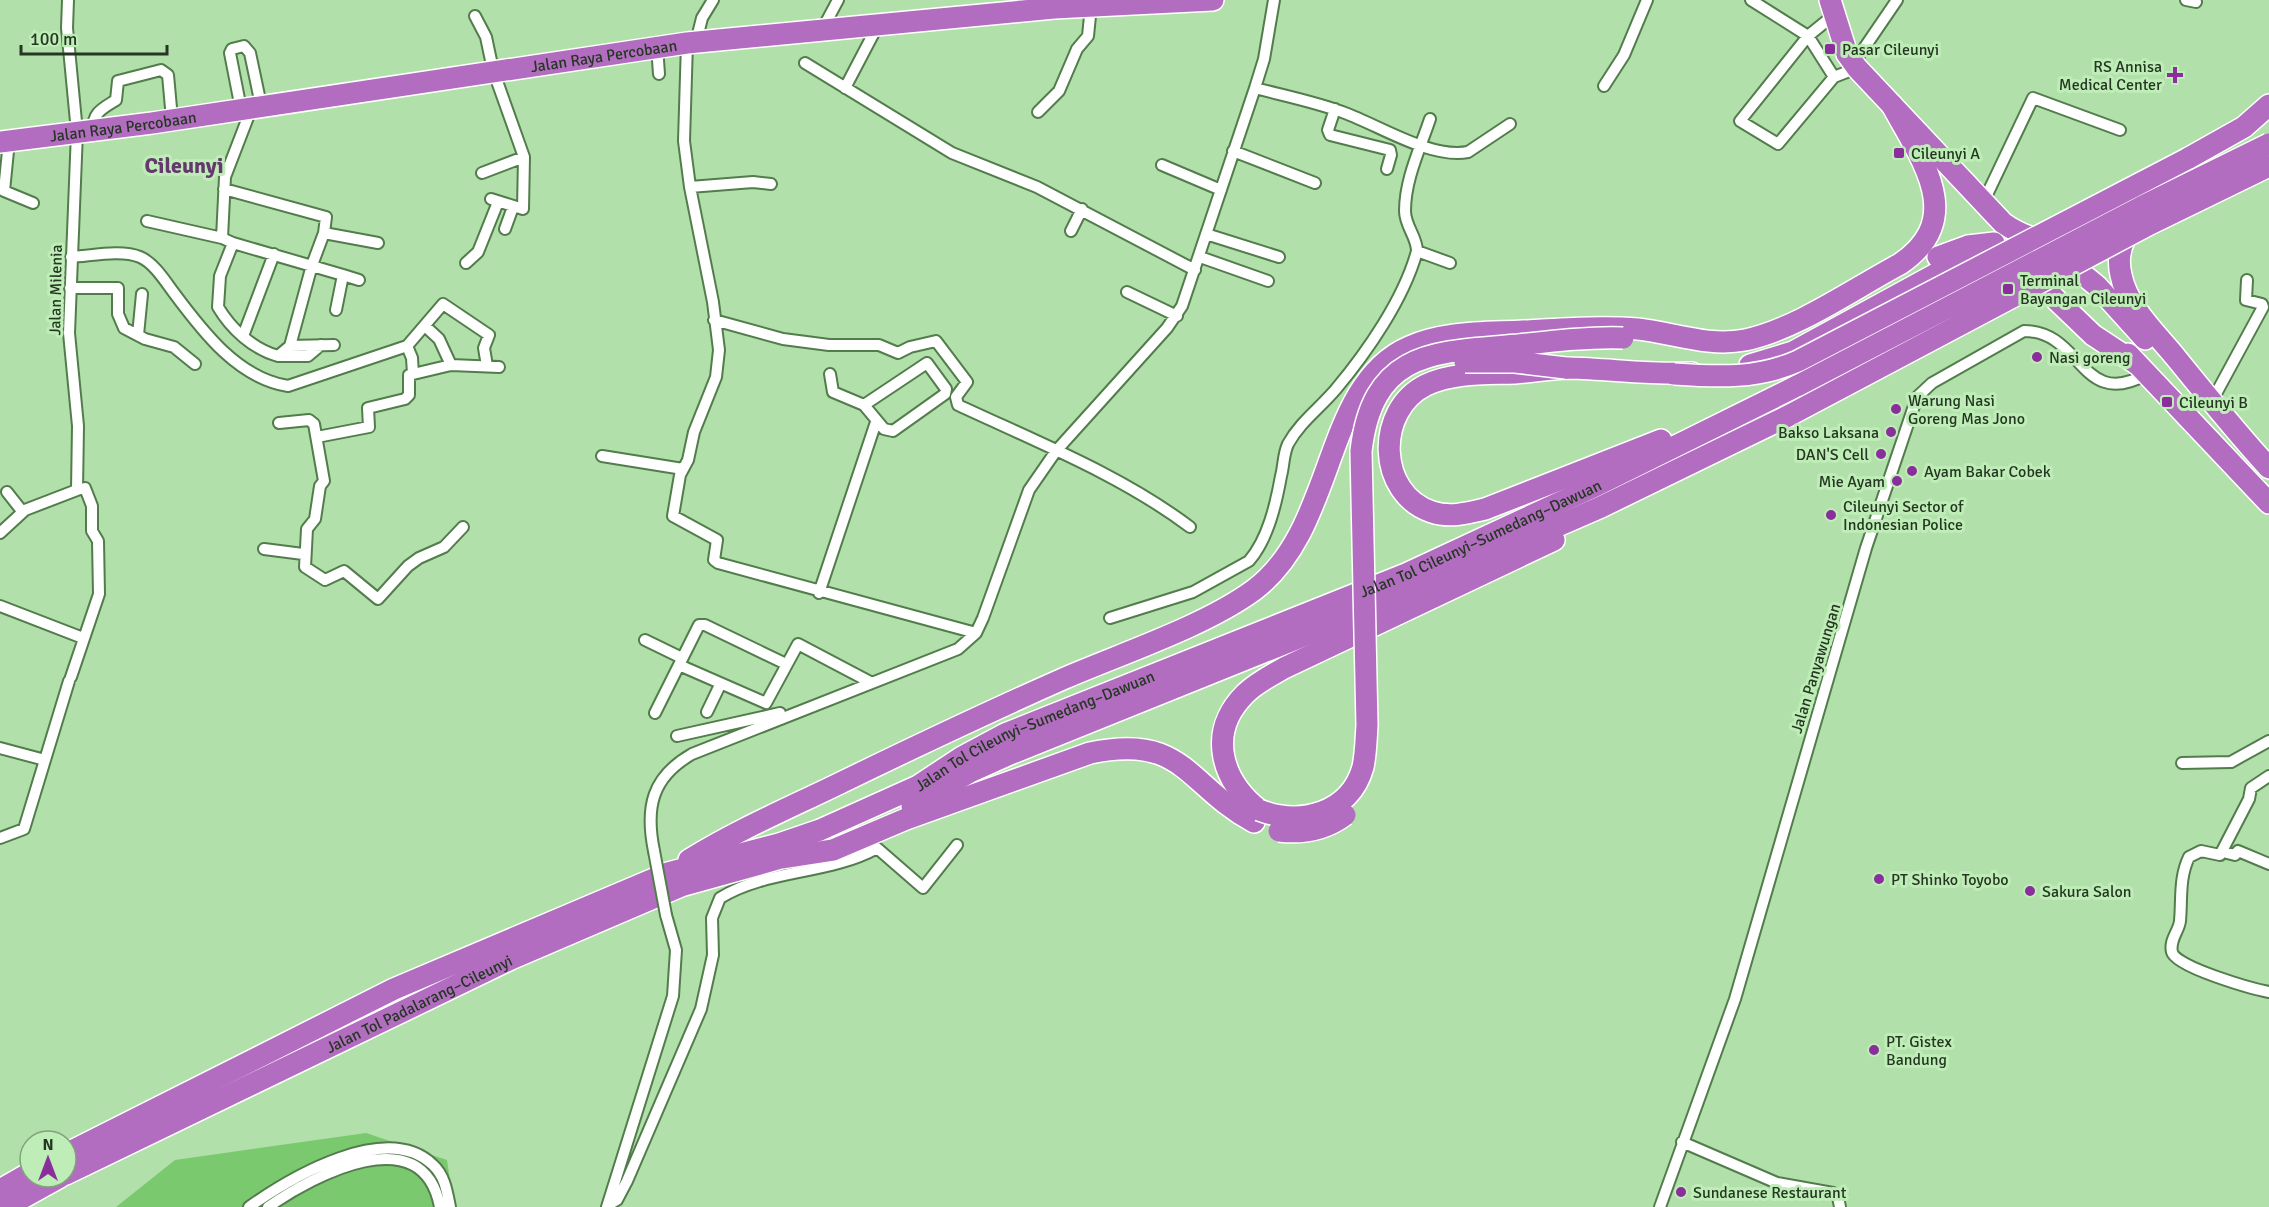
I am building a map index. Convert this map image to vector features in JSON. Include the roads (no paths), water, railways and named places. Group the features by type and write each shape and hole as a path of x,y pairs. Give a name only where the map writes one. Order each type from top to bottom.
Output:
{"highway":[{"name":"Jalan Raya Percobaan","path":"5,141 172,119 691,42 823,28 878,25 1055,4 1091,6 1213,0"},
{"path":"1833,7 1847,54 1855,66 2269,503"},
{"path":"1892,105 1929,177 1935,196 1936,210 1929,234 1902,269"},
{"path":"2269,105 2244,127 2187,159 1791,364 1739,377 1566,368 1515,362 1456,363 1436,367 1419,374 1403,385 1390,400 1380,418 1373,465 1380,743 1378,765 1362,799 1332,824 1295,833 1275,830 1257,816 1236,788 1222,756 1223,736 1228,718 1246,692 1284,668 1342,639 1516,541 1788,416 2150,224 2269,166"},
{"path":"2003,223 2030,238 2061,243 2092,237 2149,214 2227,175 2269,145"},
{"name":"Jalan Tol Cileunyi–Sumedang–Dawuan","path":"781,858 888,818 970,772 1010,754 1323,628 1516,541 1591,488 1799,385 2141,207 2269,145"},
{"path":"1935,196 1962,180"},
{"path":"2149,214 2132,228 2121,249 2121,275 2127,292 2144,317 2264,463"},
{"path":"781,858 833,850 906,819 1018,777 1112,749 1135,748 1156,753 1180,763 1240,814 1294,819 1325,812 1341,802 1353,788 1362,769 1367,725 1361,451 1369,410 1380,391 1394,375 1411,363 1442,352 1584,337 1743,340 1783,327 1902,269 1952,252 1994,243"},
{"path":"1674,374 1735,368 1793,352 1936,274 1955,265 1973,261 1993,262 2013,268 2044,288 2093,335 2143,369"},
{"path":"2070,263 2097,286 2223,426 2264,463"},
{"path":"668,873 756,822 993,710 1198,621 1252,592 1276,570 1301,537 1347,416 1368,379 1388,359 1429,339 1460,334 1600,328 1640,329 1668,337"},
{"path":"1566,368 1456,376 1423,387 1399,409 1389,442 1389,461 1395,479 1404,492 1417,504 1431,512 1456,515 1485,509 1799,385"},
{"name":"Jalan Tol Cileunyi–Sumedang–Dawuan","path":"668,873 779,844 820,830 918,786 962,757 1005,734 1406,574 1516,541"},
{"name":"Jalan Tol Padalarang–Cileunyi","path":"78,1168 513,958 681,886 781,858"},
{"name":"Jalan Tol Padalarang–Cileunyi","path":"78,1148 394,989 668,873"},
{"path":"0,1190 18,1180"},
{"path":"6,1207 38,1189"}],"street":[{"name":"Jalan Milenia","path":"68,0 67,28 85,131 71,257 70,288 69,333 78,426 77,490"},
{"path":"713,0 691,42 684,141 719,350 716,378 694,432 672,513 674,518 717,540 714,561 819,593 976,633"},
{"path":"823,28 838,0"},
{"path":"608,1206 673,996 676,950 666,915 649,820 652,804 662,779 675,764 692,754 958,649 976,633 1029,490 1056,451 1177,316 1200,257 1233,151 1256,88 1264,59 1274,0"},
{"path":"1604,86 1624,55 1647,0"},
{"path":"1751,0 1808,36 1834,77"},
{"path":"1833,7 1740,121 1778,144 1834,77 1855,66 1897,0"},
{"path":"1038,112 1059,91 1077,49 1088,36 1091,6"},
{"path":"466,263 478,252 495,200 523,209 524,157 493,70 486,37 476,16"},
{"path":"845,87 878,25"},
{"path":"251,107 231,53 237,47 244,46 250,53 251,107 229,163 224,189 228,240 220,276 218,307 243,336 261,351 278,356 308,356 321,345"},
{"path":"657,46 659,74"},
{"path":"805,63 952,153 1000,171 1082,209 1195,270"},
{"path":"85,131 102,107 116,100 118,81 153,70 161,70 168,75 172,119"},
{"path":"1256,88 1366,120 1419,146 1460,153 1468,152 1510,124"},
{"path":"1983,203 2033,98 2120,130"},
{"path":"1335,110 1328,130 1330,135 1390,150 1392,155 1387,169"},
{"path":"1110,618 1193,592 1249,561 1256,553 1275,504 1287,447 1306,418 1326,401 1359,360 1410,275 1417,251 1416,241 1405,214 1410,177 1430,119"},
{"path":"5,141 4,191 33,204"},
{"path":"1233,151 1315,183"},
{"path":"482,173 524,157"},
{"path":"1162,165 1221,190"},
{"path":"690,187 753,182 771,184"},
{"path":"224,189 324,215 327,220 290,346 278,356"},
{"path":"506,229 513,207"},
{"path":"1071,231 1082,209"},
{"path":"147,221 228,240 359,280"},
{"path":"324,233 378,243"},
{"path":"1206,234 1279,257"},
{"path":"1417,251 1450,264"},
{"path":"71,257 122,254 140,257 160,275 183,306 241,368 274,384 288,386 407,346 443,304 489,335 484,348 487,366"},
{"path":"243,336 274,254"},
{"path":"1200,257 1268,281"},
{"path":"336,310 343,275"},
{"path":"2212,401 2263,307 2262,304 2246,300 2247,280"},
{"path":"70,288 118,288 120,322 138,335 174,347 195,364"},
{"path":"1127,292 1177,316"},
{"path":"138,335 142,294"},
{"path":"714,320 783,339 829,345 879,345 898,353 910,347 936,341 967,382 956,398 958,405 1056,451 1162,505 1190,527"},
{"path":"425,326 439,339 451,365"},
{"name":"Jalan Panyawungan","path":"1660,1207 1735,999 1881,500 1917,397 1932,383 2024,331 2039,331 2054,338 2095,378 2110,385 2134,381 2143,369"},
{"path":"290,346 334,345"},
{"path":"407,346 412,358 413,374"},
{"path":"830,374 833,392 864,405 884,429 893,430 939,401 946,389 928,364 925,364 864,405"},
{"path":"317,437 369,427 368,408 405,399 409,395 407,377 413,374 451,365 499,367"},
{"path":"279,423 309,420 314,424 324,481 320,486 315,519 307,529 303,554 306,569 325,580 344,571 378,599 408,566 418,558 444,547 463,527"},
{"path":"819,593 876,422"},
{"path":"602,456 683,469"},
{"path":"0,532 22,511 85,488 92,506 92,531 98,541 99,552 96,607 82,638 24,829 0,838"},
{"path":"7,492 22,511"},
{"path":"264,549 303,554"},
{"path":"0,606 82,638"},
{"path":"655,713 702,625 786,664"},
{"path":"645,640 720,685 766,703 798,644 872,683"},
{"path":"706,712 720,685"},
{"path":"677,736 809,707"},
{"path":"2182,763 2231,762 2269,741"},
{"path":"0,748 45,760"},
{"path":"2269,776 2251,788 2249,799 2235,821 2223,852 2220,855 2201,850 2189,857 2181,882 2180,922 2173,937 2172,954 2238,986 2269,992"},
{"path":"608,1206 617,1200 627,1181 701,1009 713,955 712,918 720,898 747,886 841,864 877,848 923,888 957,844"},
{"path":"2223,852 2235,855 2238,851 2269,864"},
{"path":"1682,1142 1777,1183 1833,1193 1838,1197 1840,1207"},
{"path":"249,1207 281,1185 336,1159 351,1153 387,1150 416,1154 434,1166 445,1183 450,1207"},
{"path":"268,1207 340,1167 387,1158 416,1166 429,1175 437,1192 440,1207"}],"place":[{"name":"Pasar Cileunyi","path":"1830,49"},
{"name":"RS Annisa Medical Center","path":"2175,75"},
{"name":"Cileunyi A","path":"1899,153"},
{"name":"Terminal Bayangan Cileunyi","path":"2008,289"},
{"name":"Nasi goreng","path":"2037,357"},
{"name":"Cileunyi B","path":"2167,402"},
{"name":"Warung Nasi Goreng Mas Jono","path":"1896,409"},
{"name":"Bakso Laksana","path":"1891,432"},
{"name":"DAN'S Cell","path":"1881,454"},
{"name":"Ayam Bakar Cobek","path":"1912,471"},
{"name":"Mie Ayam","path":"1897,481"},
{"name":"Cileunyi Sector of Indonesian Police","path":"1831,515"},
{"name":"PT Shinko Toyobo","path":"1879,879"},
{"name":"Sakura Salon","path":"2030,891"},
{"name":"PT. Gistex Bandung","path":"1874,1050"},
{"name":"Sundanese Restaurant","path":"1681,1192"}],"district":[{"name":"Cileunyi","path":"184,165"}]}
